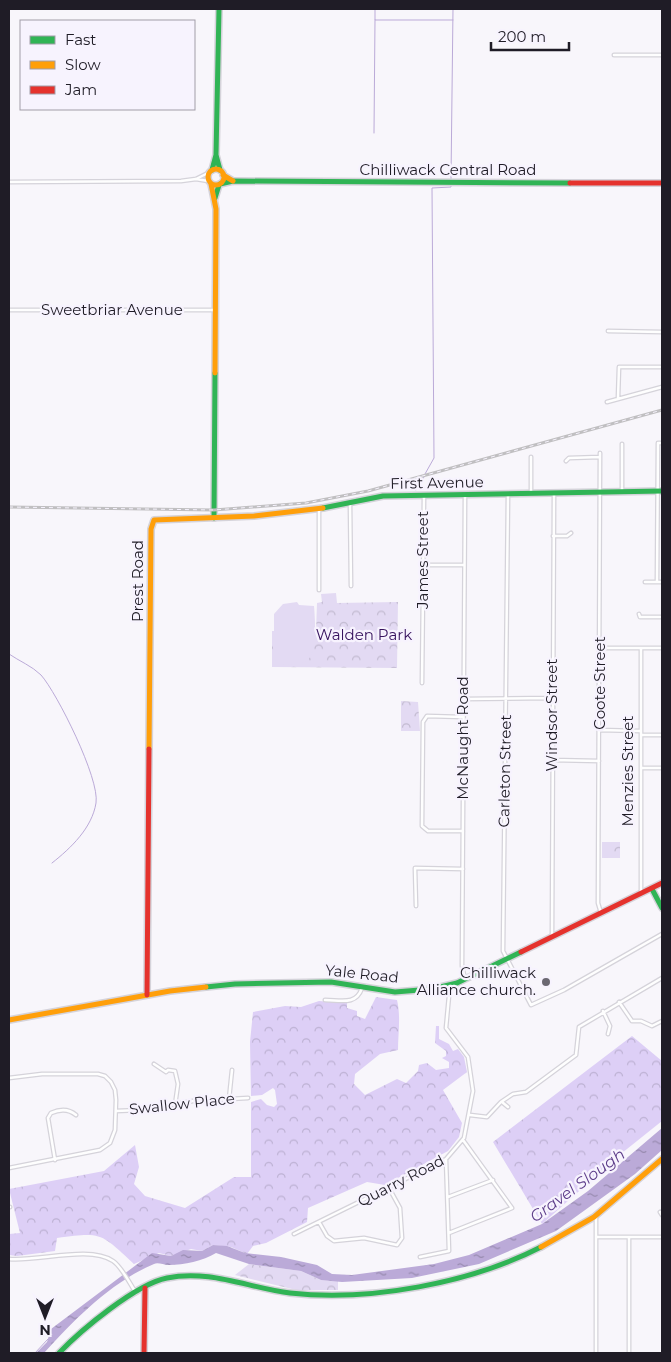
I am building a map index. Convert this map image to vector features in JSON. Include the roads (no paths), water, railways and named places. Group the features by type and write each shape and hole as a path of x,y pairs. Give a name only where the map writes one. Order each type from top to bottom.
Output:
{"street":[{"path":"214,518 215,198 210,183 210,172 216,155 219,9"},
{"path":"614,54 662,54"},
{"path":"215,198 222,172 216,155"},
{"path":"9,182 169,182 196,179 210,172 222,172 233,181"},
{"path":"196,179 220,184"},
{"name":"Chilliwack Central Road","path":"220,184 233,181 662,183"},
{"name":"Sweetbriar Avenue","path":"9,310 215,310"},
{"path":"608,331 662,332"},
{"path":"618,398 619,367 662,367"},
{"path":"607,402 662,387"},
{"path":"657,582 660,491 660,453 658,443 662,443"},
{"path":"622,444 622,492"},
{"name":"Coote Street","path":"600,453 601,648 598,903 601,913"},
{"path":"531,457 531,494"},
{"path":"566,461 569,458 600,458"},
{"name":"First Avenue","path":"214,518 319,509 383,496 660,491"},
{"name":"Carleton Street","path":"508,494 503,951 531,1005 564,990 662,934"},
{"name":"Windsor Street","path":"552,937 554,494"},
{"name":"James Street","path":"422,683 424,496"},
{"name":"McNaught Road","path":"464,980 462,972 465,496"},
{"path":"350,503 351,586"},
{"path":"319,509 320,590"},
{"name":"Prest Road","path":"147,995 151,525 157,518 214,518"},
{"path":"553,536 567,536 571,533"},
{"path":"423,565 464,565"},
{"path":"645,582 662,582"},
{"path":"638,614 640,617 662,617"},
{"path":"601,648 662,648"},
{"name":"Menzies Street","path":"640,649 642,894"},
{"path":"464,699 552,698"},
{"path":"463,831 428,831 422,826 423,722 427,716 464,717"},
{"path":"600,730 640,731"},
{"path":"640,735 662,735"},
{"path":"552,760 599,761"},
{"path":"641,768 662,768"},
{"path":"416,906 415,868 463,868"},
{"name":"Yale Road","path":"9,1020 147,995 253,983 331,982 400,992 450,985 464,980 662,883"},
{"path":"652,889 662,908"},
{"path":"470,1114 487,1116 513,1094 526,1092 575,1056 578,1028 603,1011 662,978"},
{"name":"Quarry Road","path":"294,1234 446,1159 463,1140 474,1092 468,1057 446,1028 450,985"},
{"path":"325,1000 347,1002 354,999 362,988"},
{"path":"619,1002 632,1021 641,1021 652,1026 662,1021"},
{"path":"603,1011 610,1026 608,1034"},
{"path":"154,1064 166,1072 168,1070 175,1072 178,1084 175,1104"},
{"path":"229,1099 232,1070"},
{"path":"9,1078 42,1074 98,1074 105,1076 112,1082 115,1090 116,1111 115,1130 110,1143 100,1150 9,1168"},
{"name":"Swallow Place","path":"116,1111 248,1098"},
{"path":"502,1102 508,1107"},
{"path":"55,1160 48,1118 51,1112 58,1110 72,1111 76,1115"},
{"path":"449,1233 512,1208 494,1180 463,1140"},
{"path":"420,1257 449,1251 446,1159"},
{"path":"59,1353 89,1325 145,1287 166,1278 193,1275 244,1282 285,1293 375,1292 454,1279 506,1263 538,1250 596,1214 662,1159"},
{"path":"448,1198 494,1180"},
{"path":"318,1222 327,1236 334,1241 364,1238 397,1245 402,1238 400,1208 389,1188"},
{"path":"596,1214 596,1353"},
{"path":"596,1237 662,1237"},
{"path":"628,1353 629,1237"},
{"path":"9,1259 24,1260 71,1255 101,1256 118,1266 136,1293"},
{"path":"144,1353 145,1287"}],"water":[{"path":"662,1128 662,1150 635,1174 556,1231 479,1264 412,1278 342,1282 321,1280 301,1271 249,1264 216,1253 187,1263 169,1265 156,1263 108,1291 81,1315 44,1353 36,1353 47,1342 51,1329 152,1253 171,1256 183,1250 202,1251 213,1245 227,1246 245,1253 281,1257 317,1265 332,1274 352,1275 434,1264 469,1255 542,1224 588,1191"}],"waterway":[{"path":"375,9 375,20 453,20"},
{"path":"451,179 453,9"},
{"path":"374,133 375,20"},
{"path":"425,474 434,458 432,188 451,187 451,184"},
{"path":"416,490 424,477"},
{"path":"9,654 41,675 57,699 85,757 95,791 96,803 90,821 80,837 52,863"},
{"name":"Gravel Slough","path":"35,1353 48,1339"}],"railway":[{"path":"9,507 214,510 306,503 368,491 662,410"}],"place":[{"name":"Chilliwack Alliance church.","path":"546,982"}],"park label":[{"name":"Walden Park","path":"364,635"}]}
